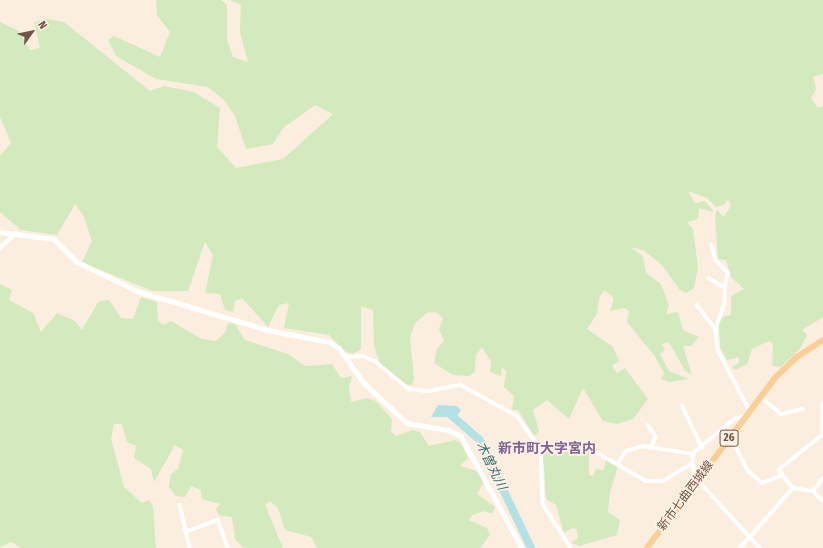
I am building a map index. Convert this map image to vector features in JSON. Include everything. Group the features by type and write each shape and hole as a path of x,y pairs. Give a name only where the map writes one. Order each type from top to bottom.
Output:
{"main road":[{"name":"新市七曲西城線","path":"647,548 730,436 761,397 797,357 821,341"}],"street":[{"path":"0,232 54,239 77,262 137,291 268,330 330,342 346,357 364,383 407,423 448,430 461,436 522,548"},
{"path":"0,248 16,233"},
{"path":"618,464 626,451 651,448 693,454 748,413 718,350 716,329 725,304 725,288 728,273 716,260 712,245"},
{"path":"709,278 725,288"},
{"path":"697,304 716,329"},
{"path":"821,341 823,347"},
{"path":"346,357 363,356 375,361 409,389 429,391 452,384 469,388 496,408 517,416 541,449 543,504 571,548"},
{"path":"761,397 781,414 802,409"},
{"path":"823,404 823,434 779,467 781,476 792,488 813,491 823,500"},
{"path":"682,405 702,447"},
{"path":"648,424 656,437 651,448"},
{"path":"730,436 748,470 762,483 781,476"},
{"path":"541,449 589,448 641,479 663,481 693,463"},
{"path":"693,454 693,463 698,479 760,548"},
{"path":"813,491 823,478"},
{"path":"740,548 749,534 792,488"},
{"path":"180,504 190,548"},
{"path":"186,532 218,520 228,548"}],"green space":[{"path":"156,0 221,0 227,5 227,40 233,57 248,62 240,32 241,5 230,0 823,0 823,74 813,77 816,89 811,98 818,108 823,106 823,317 802,330 807,335 800,349 780,367 772,366 773,344 769,341 752,349 747,364 735,370 732,367 739,363 739,357 727,360 720,347 719,323 723,317 731,315 731,296 744,289 731,277 726,260 718,259 715,216 717,210 724,217 731,206 728,199 724,205 716,207 707,198 688,191 695,203 705,201 714,212 699,208 698,219 687,222 693,229 698,267 694,288 686,293 680,290 662,265 643,250 630,247 643,256 646,273 661,284 669,306 666,314 678,312 683,330 699,337 691,346 683,346 692,375 685,371 669,342 662,344 665,350 660,354 669,371 689,379 669,382 661,379 664,373 654,355 627,322 629,311 625,308 610,311 614,298 604,290 599,298 597,314 587,329 613,347 619,361 612,366 617,373 625,368 648,399 633,419 617,424 603,421 583,388 569,419 547,400 533,410 539,431 534,436 518,410 512,410 514,396 504,387 506,370 502,368 501,376 490,372 491,362 482,347 476,355 475,372 469,376 453,375 434,363 437,349 444,341 439,329 443,318 435,312 427,313 415,323 410,338 414,379 412,385 402,384 380,363 374,346 373,310 361,306 361,349 353,354 344,351 329,335 284,328 289,303 279,305 268,327 242,298 235,301 233,312 225,310 220,294 205,293 213,255 205,242 188,291 152,291 82,262 92,241 83,215 75,204 57,235 21,230 0,212 0,156 11,143 0,117 0,22 19,31 30,50 40,48 34,22 47,19 64,22 150,91 164,86 194,92 220,108 217,147 236,168 283,159 333,114 315,105 283,128 273,144 246,149 235,116 225,101 208,87 156,79 116,56 108,40 114,36 160,57 170,32 157,15"},
{"path":"0,284 12,290 9,300 33,313 41,332 57,313 75,321 82,330 98,302 109,300 121,318 133,319 141,297 157,302 158,321 164,325 171,321 202,339 216,341 225,333 228,323 235,324 245,340 288,354 305,366 332,364 341,378 352,376 349,388 351,402 367,398 376,401 392,419 391,432 396,436 412,430 420,432 429,446 455,440 460,442 468,458 460,466 477,471 484,481 477,494 495,507 492,514 484,511 472,515 469,520 487,528 490,535 480,548 317,548 311,537 285,530 278,508 270,501 265,505 283,548 244,548 235,540 232,517 219,515 216,509 220,504 202,499 201,490 191,486 185,497 176,496 169,487 171,474 178,469 183,450 175,445 154,482 151,469 134,458 136,446 127,442 122,424 114,424 111,439 124,487 142,503 149,500 153,506 156,548 21,548 12,542 0,547"},
{"path":"577,450 589,453 589,475 593,476 596,469 604,470 606,458 618,466 610,492 608,512 620,520 617,535 579,546 571,543 578,538 577,529 572,528 564,533 556,505 546,499 543,453"}],"water":[{"path":"438,405 457,406 461,410 456,417 431,417"}],"waterway":[{"name":"木曽丸川","path":"451,415 479,439 531,548"}],"district":[{"name":"新市町大字宮内","path":"547,449"}]}
